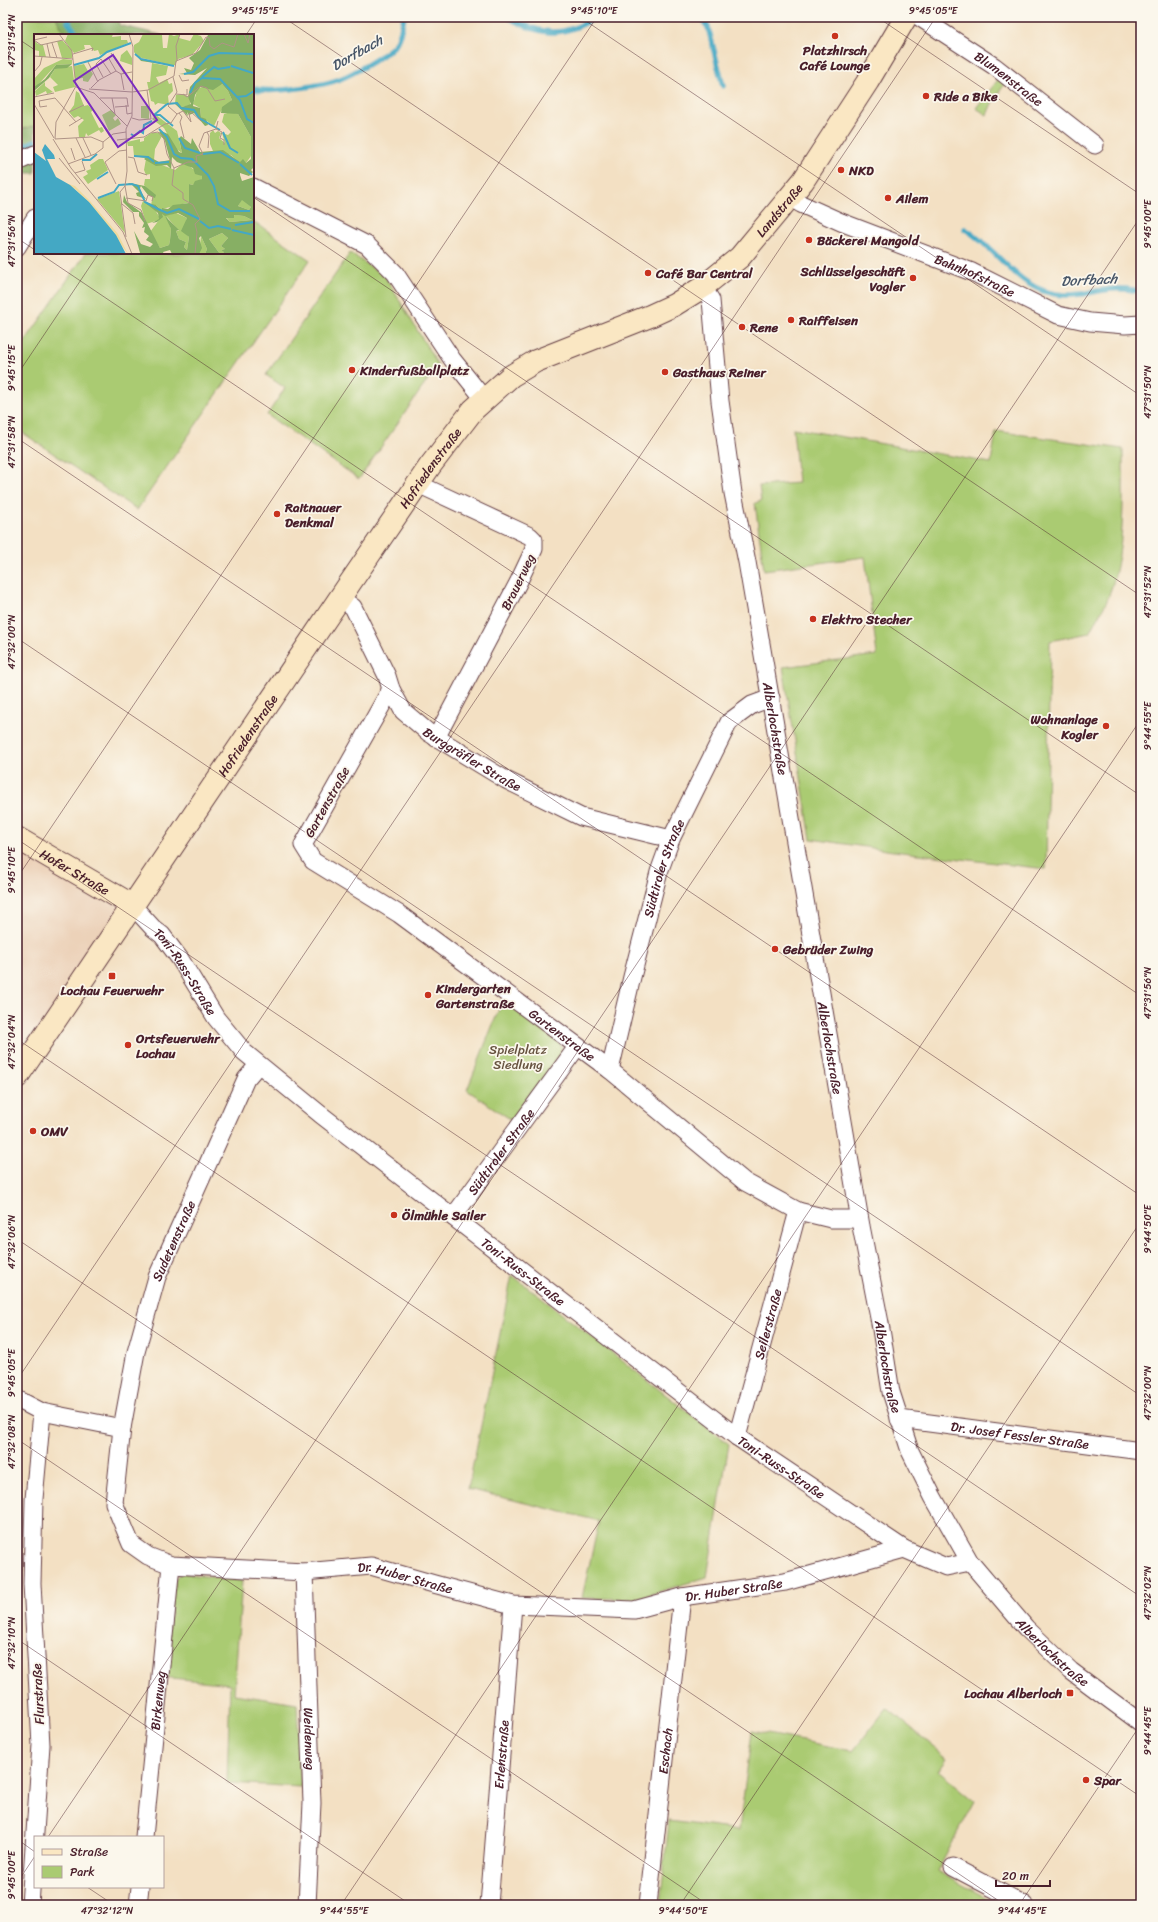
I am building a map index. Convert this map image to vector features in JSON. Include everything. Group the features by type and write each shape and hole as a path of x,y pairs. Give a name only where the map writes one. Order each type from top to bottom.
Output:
{"main road":[{"name":"Landstraße","path":"591,339 650,316 689,297 740,257 790,197 848,113 906,17"},
{"name":"Hofriedenstraße","path":"17,1077 340,598 458,428 484,399 511,376 536,361 591,339"},
{"name":"Hofer Straße","path":"17,838 132,905"}],"street":[{"name":"Blumenstraße","path":"919,17 994,66 1095,145"},
{"path":"17,162 34,154"},
{"path":"254,188 367,245 395,273 452,359 484,399"},
{"name":"Bahnhofstraße","path":"790,197 801,204 841,222 972,272 1058,314 1090,322 1125,325 1141,324"},
{"path":"17,247 34,220"},
{"name":"Alberlochstraße","path":"703,287 711,300 720,401 733,493 771,698 859,1219 891,1392 899,1419 910,1451 970,1562 1026,1628 1050,1651 1072,1671 1141,1723"},
{"name":"Brauerweg","path":"418,484 530,536 534,540 534,549 518,583 436,738"},
{"name":"Burggräfler Straße","path":"340,598 352,607 388,676 391,689 403,711 429,733 506,780 581,817 671,839"},
{"name":"Gartenstraße","path":"391,689 303,845 313,861 399,914 577,1048 610,1070 745,1182 798,1211 831,1219 859,1219"},
{"name":"Südtiroler Straße","path":"610,1070 639,947 659,872 671,839 730,722 752,705 771,698"},
{"name":"Toni-Russ-Straße","path":"132,905 153,928 162,935 180,959 216,1018 233,1040 258,1065 737,1437 904,1549 946,1567 970,1562"},
{"name":"Südtiroler Straße","path":"453,1217 577,1048"},
{"name":"Sudetenstraße","path":"122,1428 136,1352 157,1277 246,1078 258,1065"},
{"name":"Seilerstraße","path":"737,1437 798,1211"},
{"path":"17,1399 42,1412 122,1428"},
{"name":"Flurstraße","path":"34,1836 40,1745 32,1584 34,1499 42,1412"},
{"name":"Dr. Josef Fessler Straße","path":"899,1419 1141,1451"},
{"name":"Dr. Huber Straße","path":"122,1428 114,1503 131,1544 148,1556 171,1565 304,1572 371,1566 513,1605 634,1610 682,1596 785,1582 904,1549"},
{"name":"Birkenweg","path":"144,1836 171,1565"},
{"name":"Weidenweg","path":"304,1572 312,1803 307,1905"},
{"name":"Eschach","path":"648,1905 682,1596"},
{"name":"Erlenstraße","path":"489,1905 513,1605"},
{"name":"Flurstraße","path":"30,1905 34,1841"},
{"path":"953,1867 1025,1905"},
{"path":"138,1905 140,1888"}],"shaded area":[{"path":"17,839 132,905 17,1078"}],"green space":[{"path":"17,17 56,17 64,34 34,34 34,126 17,130"},
{"path":"56,17 119,17 119,25 157,34 64,34"},
{"path":"1000,77 1007,81 993,101 987,115 976,108"},
{"path":"34,126 34,173 17,173 17,130"},
{"path":"254,222 310,260 137,510 17,429 17,353 85,254 254,254"},
{"name":"Kinderfußballplatz","path":"350,253 385,276 438,365 359,479 267,415 285,388 266,375"},
{"path":"793,428 991,463 996,431 1123,449 1123,507 1120,547 1117,566 1106,603 1089,633 1050,641 1046,869 893,851 811,839 783,667 877,655 865,557 764,570 755,503 761,501 759,486 798,483"},
{"name":"Spielplatz Siedlung","path":"503,999 560,1042 563,1054 513,1121 467,1090"},
{"path":"512,1275 729,1444 707,1577 635,1599 582,1598 599,1521 468,1489"},
{"path":"181,1573 242,1581 234,1694 297,1704 301,1787 227,1783 230,1684 162,1677 175,1580"},
{"path":"887,1708 947,1758 938,1771 974,1801 937,1871 1000,1905 660,1905 669,1821 739,1830 752,1731 853,1751"}],"waterway":[{"path":"71,17 68,22 77,34"},
{"name":"Dorfbach","path":"254,88 260,90 282,90 322,84 346,77 394,46 399,36 404,17"},
{"name":"Dorfbach","path":"508,17 531,28 552,32 573,29 596,17"},
{"name":"Dorfbach","path":"700,17 708,27 723,86"},
{"name":"Dorfbach","path":"17,149 34,141"},
{"name":"Dorfbach","path":"965,229 989,248 1022,279 1049,293 1071,295 1117,289 1141,291"}],"place":[{"name":"Platzhirsch Café Lounge","path":"835,36"},
{"name":"Ride a Bike","path":"926,96"},
{"name":"NKD","path":"841,170"},
{"name":"Ailem","path":"888,198"},
{"name":"Bäckerei Mangold","path":"809,240"},
{"name":"Café Bar Central","path":"648,273"},
{"name":"Schlüsselgeschäft Vogler","path":"913,278"},
{"name":"Raiffeisen","path":"791,320"},
{"name":"Rene","path":"742,327"},
{"name":"Kinderfußballplatz","path":"352,370"},
{"name":"Gasthaus Reiner","path":"665,372"},
{"name":"Raitnauer Denkmal","path":"277,514"},
{"name":"Elektro Stecher","path":"813,619"},
{"name":"Wohnanlage Kogler","path":"1106,726"},
{"name":"Gebrüder Zwing","path":"775,949"},
{"name":"Lochau Feuerwehr","path":"112,976"},
{"name":"Kindergarten Gartenstraße","path":"428,995"},
{"name":"Ortsfeuerwehr Lochau","path":"128,1045"},
{"name":"OMV","path":"33,1131"},
{"name":"Ölmühle Sailer","path":"394,1215"},
{"name":"Lochau Alberloch","path":"1070,1693"},
{"name":"Spar","path":"1086,1780"}]}
